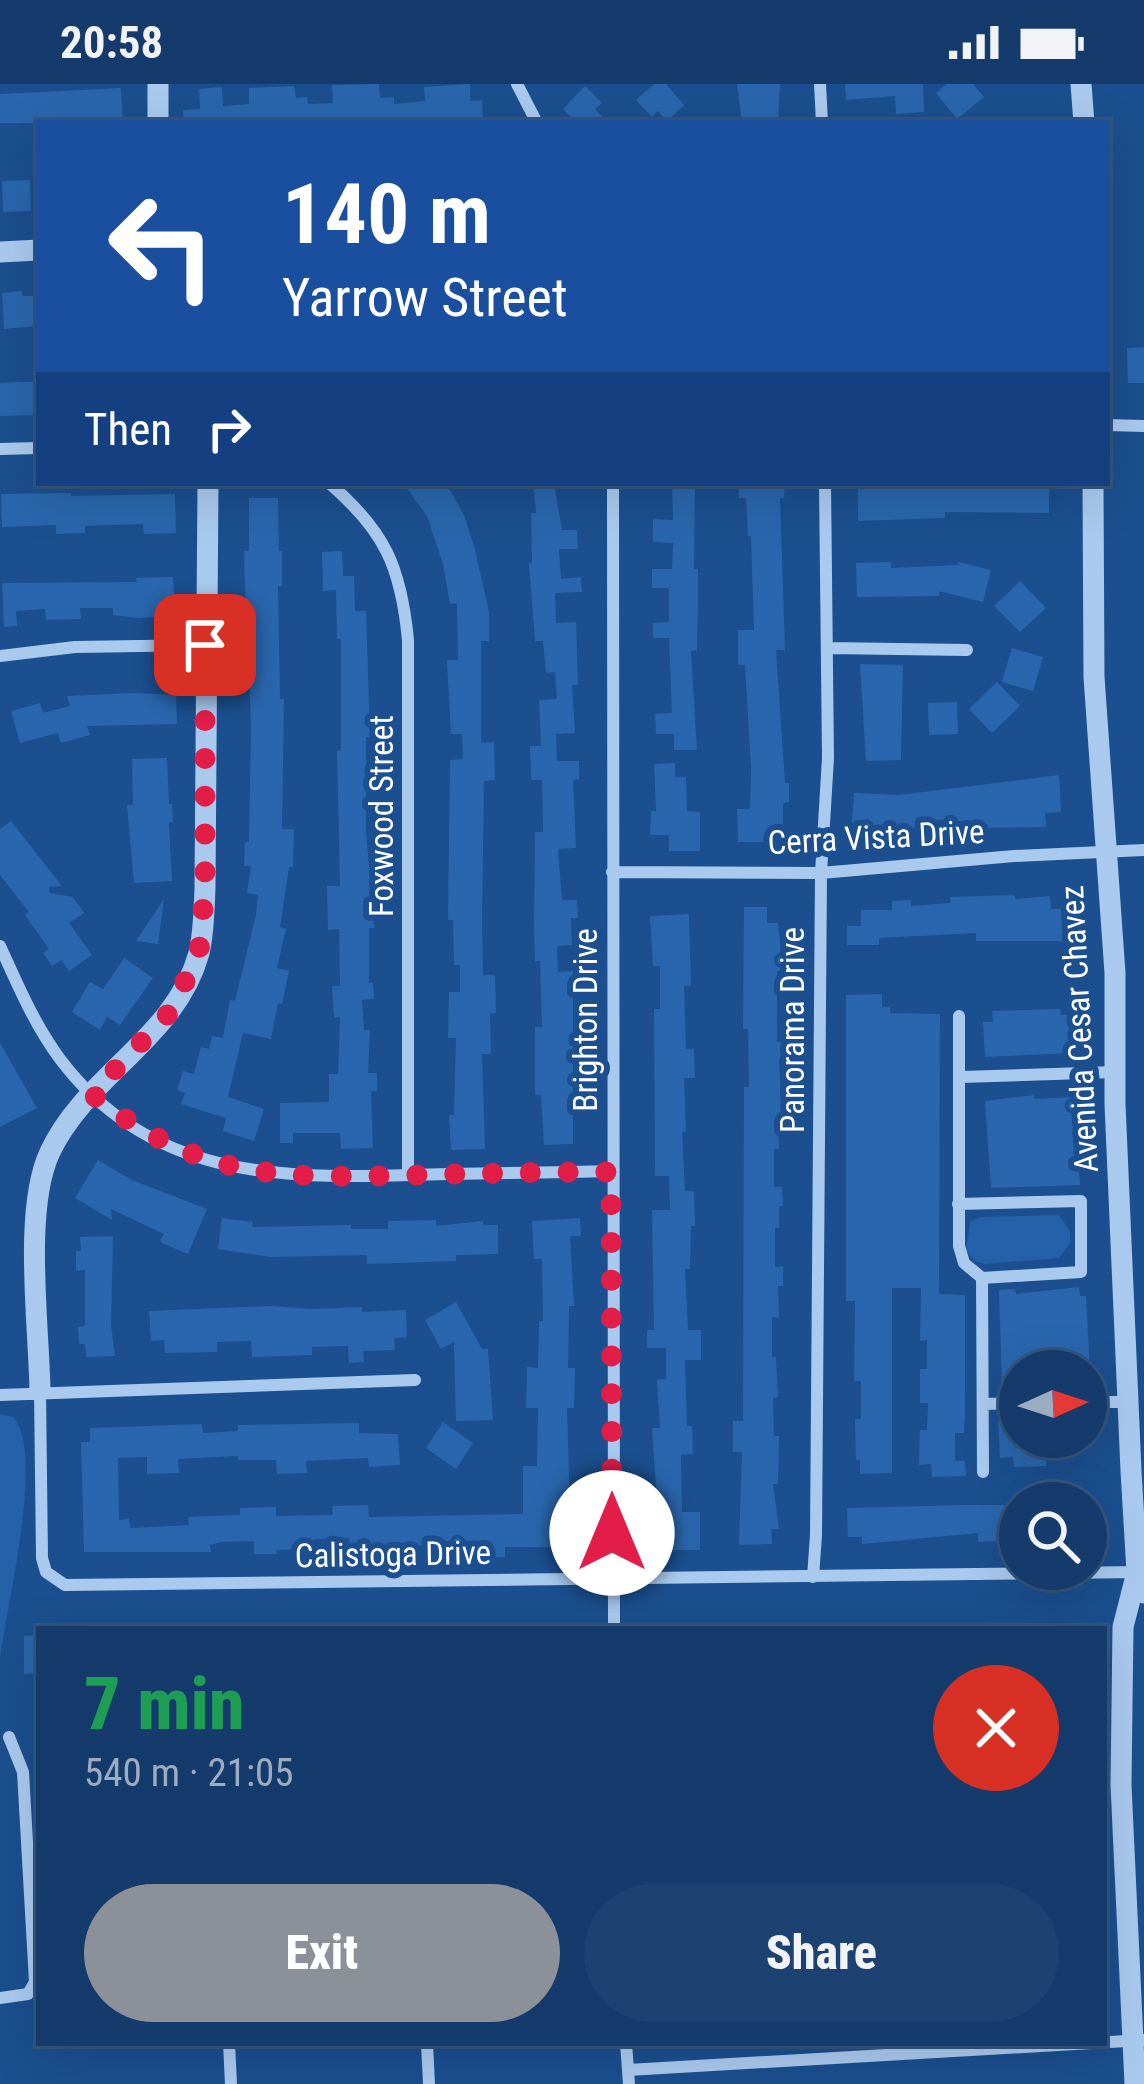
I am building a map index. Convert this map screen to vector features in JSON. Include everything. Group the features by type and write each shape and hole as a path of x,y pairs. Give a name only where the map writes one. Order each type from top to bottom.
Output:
{"street":[{"path":"158,84 158,120"},
{"path":"517,84 535,120"},
{"path":"820,84 822,120"},
{"path":"1081,84 1084,120"},
{"path":"0,252 36,250"},
{"path":"1110,425 1144,425"},
{"path":"0,449 36,448"},
{"path":"40,1391 36,1219 40,1180 57,1138 171,1011 199,952 205,888 208,486"},
{"name":"Foxwood Street","path":"332,486 383,540 405,606 408,1175"},
{"name":"Brighton Drive","path":"613,486 614,1626"},
{"name":"Panorama Drive","path":"813,1577 820,873 828,758 825,486"},
{"name":"Avenida Cesar Chavez","path":"1093,486 1094,677 1115,973 1128,1402 1142,1579 1123,1627 1121,1785 1138,2040 1135,2084"},
{"path":"0,656 75,647 205,645"},
{"path":"827,647 967,650"},
{"name":"Cerra Vista Drive","path":"612,872 820,873 1144,850"},
{"path":"0,946 42,1033 92,1094 125,1121 173,1148 242,1171 340,1178 611,1172"},
{"path":"958,1204 1081,1202 1081,1272 982,1278 964,1263 958,1246 958,1204 962,1077 959,1016"},
{"path":"962,1077 1115,1072"},
{"path":"982,1278 982,1472"},
{"path":"0,1395 416,1380"},
{"name":"Calistoga Drive","path":"40,1391 42,1558 46,1572 65,1585 612,1578 1142,1579"},
{"path":"1107,1402 1128,1402"},
{"path":"985,1404 999,1404"},
{"path":"0,1998 28,1994 35,1982 23,1772 9,1737"},
{"path":"1107,2042 1138,2040"},
{"path":"229,2046 231,2084"},
{"path":"427,2046 429,2084"},
{"path":"626,2046 628,2077 1022,2046"},
{"path":"824,2046 825,2060"}],"shaded area":[{"path":"1059,1215 1070,1231 1070,1243 1059,1258 985,1264 966,1250 970,1222 980,1217"},
{"path":"0,1414 13,1417 22,1435 26,1462 21,1533 0,1660"}],"building":[{"path":"379,84 380,98 394,97 394,104 425,101 424,87 470,84 470,101 482,100 483,120 184,120 183,110 200,109 199,89 222,87 223,106 249,104 249,88 294,86 296,98 307,97 308,104 333,103 332,85"},
{"path":"654,84 666,84 684,105 666,120 658,111 652,117 636,100"},
{"path":"737,84 780,84 778,120 742,120"},
{"path":"845,84 923,84 924,112 896,114 895,96 846,100"},
{"path":"947,84 973,84 984,97 957,119 936,93"},
{"path":"585,86 602,103 595,109 605,120 573,120 563,109"},
{"path":"121,88 123,120 0,123 0,94"},
{"path":"30,180 31,211 3,212 2,181"},
{"path":"22,291 22,296 36,296 36,326 4,329 2,293"},
{"path":"1144,347 1144,383 1128,383 1127,348"},
{"path":"36,382 36,415 0,416 0,383"},
{"path":"405,486 448,486 464,515 489,612 489,641 481,641 481,743 494,742 495,780 484,781 482,920 483,975 495,975 496,1013 490,1013 491,1054 482,1054 485,1149 451,1150 456,1038 448,1038 449,992 460,992 460,965 454,965 453,920 448,920 450,760 463,759 462,734 451,734 447,660 458,660 457,603 450,604 427,516"},
{"path":"533,486 555,486 562,530 577,530 578,549 559,549 561,579 581,577 582,592 555,593 556,623 576,622 575,733 556,734 557,761 579,761 579,779 573,780 576,848 558,849 562,900 577,900 578,918 571,918 572,945 557,946 558,972 573,971 573,1144 544,1145 541,1095 535,1095 535,1027 542,1027 540,961 535,961 535,832 543,832 542,780 531,780 530,746 541,746 539,700 557,699 555,672 546,673 543,641 535,641 529,563 531,513 536,513"},
{"path":"672,486 695,486 697,650 691,651 697,750 674,750 674,734 656,734 655,714 672,713 669,638 653,638 653,623 669,622 669,588 652,588 652,569 672,569 673,543 653,542 653,519 673,520"},
{"path":"739,486 785,486 784,498 780,498 785,650 776,650 785,783 789,783 789,802 783,803 783,842 738,842 737,809 750,809 751,769 745,665 738,665 738,630 754,630 751,536 746,498 739,498"},
{"path":"1049,486 1049,513 945,512 945,518 858,521 858,487"},
{"path":"1,494 175,494 176,533 144,534 143,524 85,526 85,533 56,534 56,525 2,527"},
{"path":"249,498 278,498 282,829 294,829 293,867 289,867 280,927 286,929 277,968 289,971 282,1004 278,1003 271,1039 243,1033 228,1097 264,1109 254,1141 223,1131 226,1118 181,1104 185,1093 177,1090 183,1071 194,1074 201,1047 209,1049 212,1036 223,1038 256,915 258,895 247,893 251,866 244,866 245,842 249,842 251,726 244,551 249,551"},
{"path":"342,551 343,576 354,576 355,611 366,611 370,737 366,737 366,830 374,928 369,928 369,983 373,983 374,999 362,1000 364,1030 370,1030 368,1073 377,1073 377,1091 371,1091 373,1148 341,1149 340,1133 293,1133 293,1143 280,1143 280,1103 329,1102 329,1074 338,1074 340,1017 334,1018 332,986 340,986 339,929 328,930 327,886 340,886 341,639 337,639 336,590 323,591 322,552"},
{"path":"891,562 891,568 958,562 991,570 983,602 939,591 939,596 857,597 856,563"},
{"path":"173,577 175,616 138,618 113,615 113,608 80,608 81,619 46,620 45,609 16,611 17,626 4,627 2,583 137,582 136,578"},
{"path":"1020,581 1046,608 1020,632 994,606"},
{"path":"1012,648 1043,657 1033,691 1002,682"},
{"path":"860,664 903,665 901,760 866,761"},
{"path":"997,682 1020,706 992,733 969,709"},
{"path":"176,695 177,724 87,726 90,735 61,743 58,733 20,743 11,711 40,703 43,713 70,706 67,696"},
{"path":"957,702 958,734 929,735 928,703"},
{"path":"167,758 172,881 134,883 127,805 133,805 132,759"},
{"path":"675,763 675,777 686,777 687,811 700,812 700,851 669,851 669,835 650,835 651,811 656,811 654,764"},
{"path":"1059,775 1061,812 1045,813 1046,827 953,826 953,819 920,821 920,828 886,829 886,833 866,832 866,824 852,823 854,793 899,795"},
{"path":"11,821 62,886 49,887 49,893 73,897 84,913 69,923 92,955 69,971 61,960 52,966 43,953 49,949 25,915 29,912 0,875 0,829"},
{"path":"1015,895 1015,899 1050,896 1051,909 1066,908 1068,941 976,941 976,933 879,938 879,945 847,945 847,926 861,926 861,910 892,910 892,901 911,900 911,906 951,903 950,897"},
{"path":"164,899 158,944 136,941"},
{"path":"744,907 767,907 767,923 778,923 777,1042 783,1042 783,1059 779,1059 782,1118 778,1118 779,1149 774,1149 774,1187 782,1187 783,1206 779,1206 779,1228 775,1228 775,1267 783,1266 783,1286 778,1286 779,1318 772,1317 778,1397 773,1398 774,1436 779,1436 778,1484 773,1484 779,1529 771,1529 772,1544 739,1545 742,1452 733,1452 733,1421 743,1421 744,1087 749,1087 748,1029 743,1029"},
{"path":"689,914 686,1049 694,1049 695,1078 684,1078 686,1131 682,1132 685,1191 694,1191 695,1226 691,1226 690,1269 685,1269 688,1330 701,1330 701,1360 685,1360 687,1426 692,1426 693,1454 681,1455 682,1512 700,1512 700,1550 649,1550 649,1532 659,1532 652,1428 660,1428 657,1380 666,1379 666,1348 647,1348 647,1330 654,1330 652,1210 670,1210 669,1176 655,1176 654,1009 660,1009 660,966 653,966 650,916"},
{"path":"124,958 153,978 120,1025 107,1017 100,1030 72,1012 90,982 103,989"},
{"path":"882,994 882,1007 890,1007 890,1013 940,1014 939,1294 965,1295 964,1433 955,1433 955,1461 965,1461 966,1476 932,1477 931,1464 919,1465 920,1430 927,1430 928,1403 920,1403 920,1369 927,1369 927,1340 920,1341 921,1288 892,1288 892,1473 860,1474 860,1460 856,1460 861,1381 854,1381 855,1301 846,1301 846,995"},
{"path":"1060,1009 1061,1015 1073,1015 1074,1053 985,1057 983,1022 993,1022 992,1011"},
{"path":"0,1043 37,1108 0,1127"},
{"path":"1034,1095 1034,1099 1075,1097 1080,1185 991,1188 985,1101"},
{"path":"98,1160 132,1180 207,1209 188,1254 160,1242 164,1234 111,1209 112,1220 75,1198"},
{"path":"222,1218 253,1222 252,1227 351,1225 351,1229 388,1229 388,1221 436,1220 436,1226 483,1221 483,1225 498,1225 498,1254 456,1255 456,1261 367,1264 367,1255 270,1257 218,1249"},
{"path":"580,1218 581,1236 570,1236 574,1306 569,1306 568,1368 575,1368 574,1408 567,1408 571,1547 505,1547 505,1557 472,1558 471,1549 442,1550 427,1545 350,1554 349,1538 314,1539 314,1549 276,1550 277,1554 254,1554 254,1541 221,1542 210,1545 211,1552 84,1552 81,1442 90,1442 90,1428 202,1424 203,1433 238,1431 238,1425 359,1423 359,1433 398,1434 400,1465 369,1467 368,1458 306,1461 307,1473 277,1474 276,1460 238,1460 238,1456 178,1459 179,1473 147,1474 147,1457 118,1458 119,1520 129,1519 130,1528 189,1525 188,1517 240,1515 240,1508 276,1507 276,1516 333,1515 332,1506 368,1505 369,1517 523,1514 523,1466 537,1466 538,1408 526,1408 527,1367 538,1368 539,1321 543,1321 542,1259 534,1259 532,1221"},
{"path":"113,1236 115,1356 86,1357 78,1327 85,1326 85,1270 76,1271 76,1251 81,1251 80,1237"},
{"path":"1079,1287 1080,1296 1086,1296 1089,1350 1001,1350 999,1290 1015,1289 1016,1294"},
{"path":"456,1302 482,1349 488,1349 493,1420 456,1421 454,1342 441,1349 425,1320"},
{"path":"271,1306 406,1310 407,1337 394,1338 395,1350 363,1351 364,1362 349,1363 348,1346 312,1347 312,1355 252,1357 251,1341 217,1342 217,1352 165,1353 164,1340 151,1341 149,1311"},
{"path":"443,1422 473,1443 456,1469 426,1448"},
{"path":"1013,1458 1046,1458 1046,1466 1014,1467"},
{"path":"999,1505 999,1541 978,1542 978,1533 862,1544 862,1537 848,1537 847,1508"},
{"path":"36,1635 36,1673 24,1674 24,1636"}],"route":[{"path":"205,645 205,888 199,952 171,1011 92,1094 125,1121 173,1148 242,1171 340,1178 611,1172 612,1533"}]}
